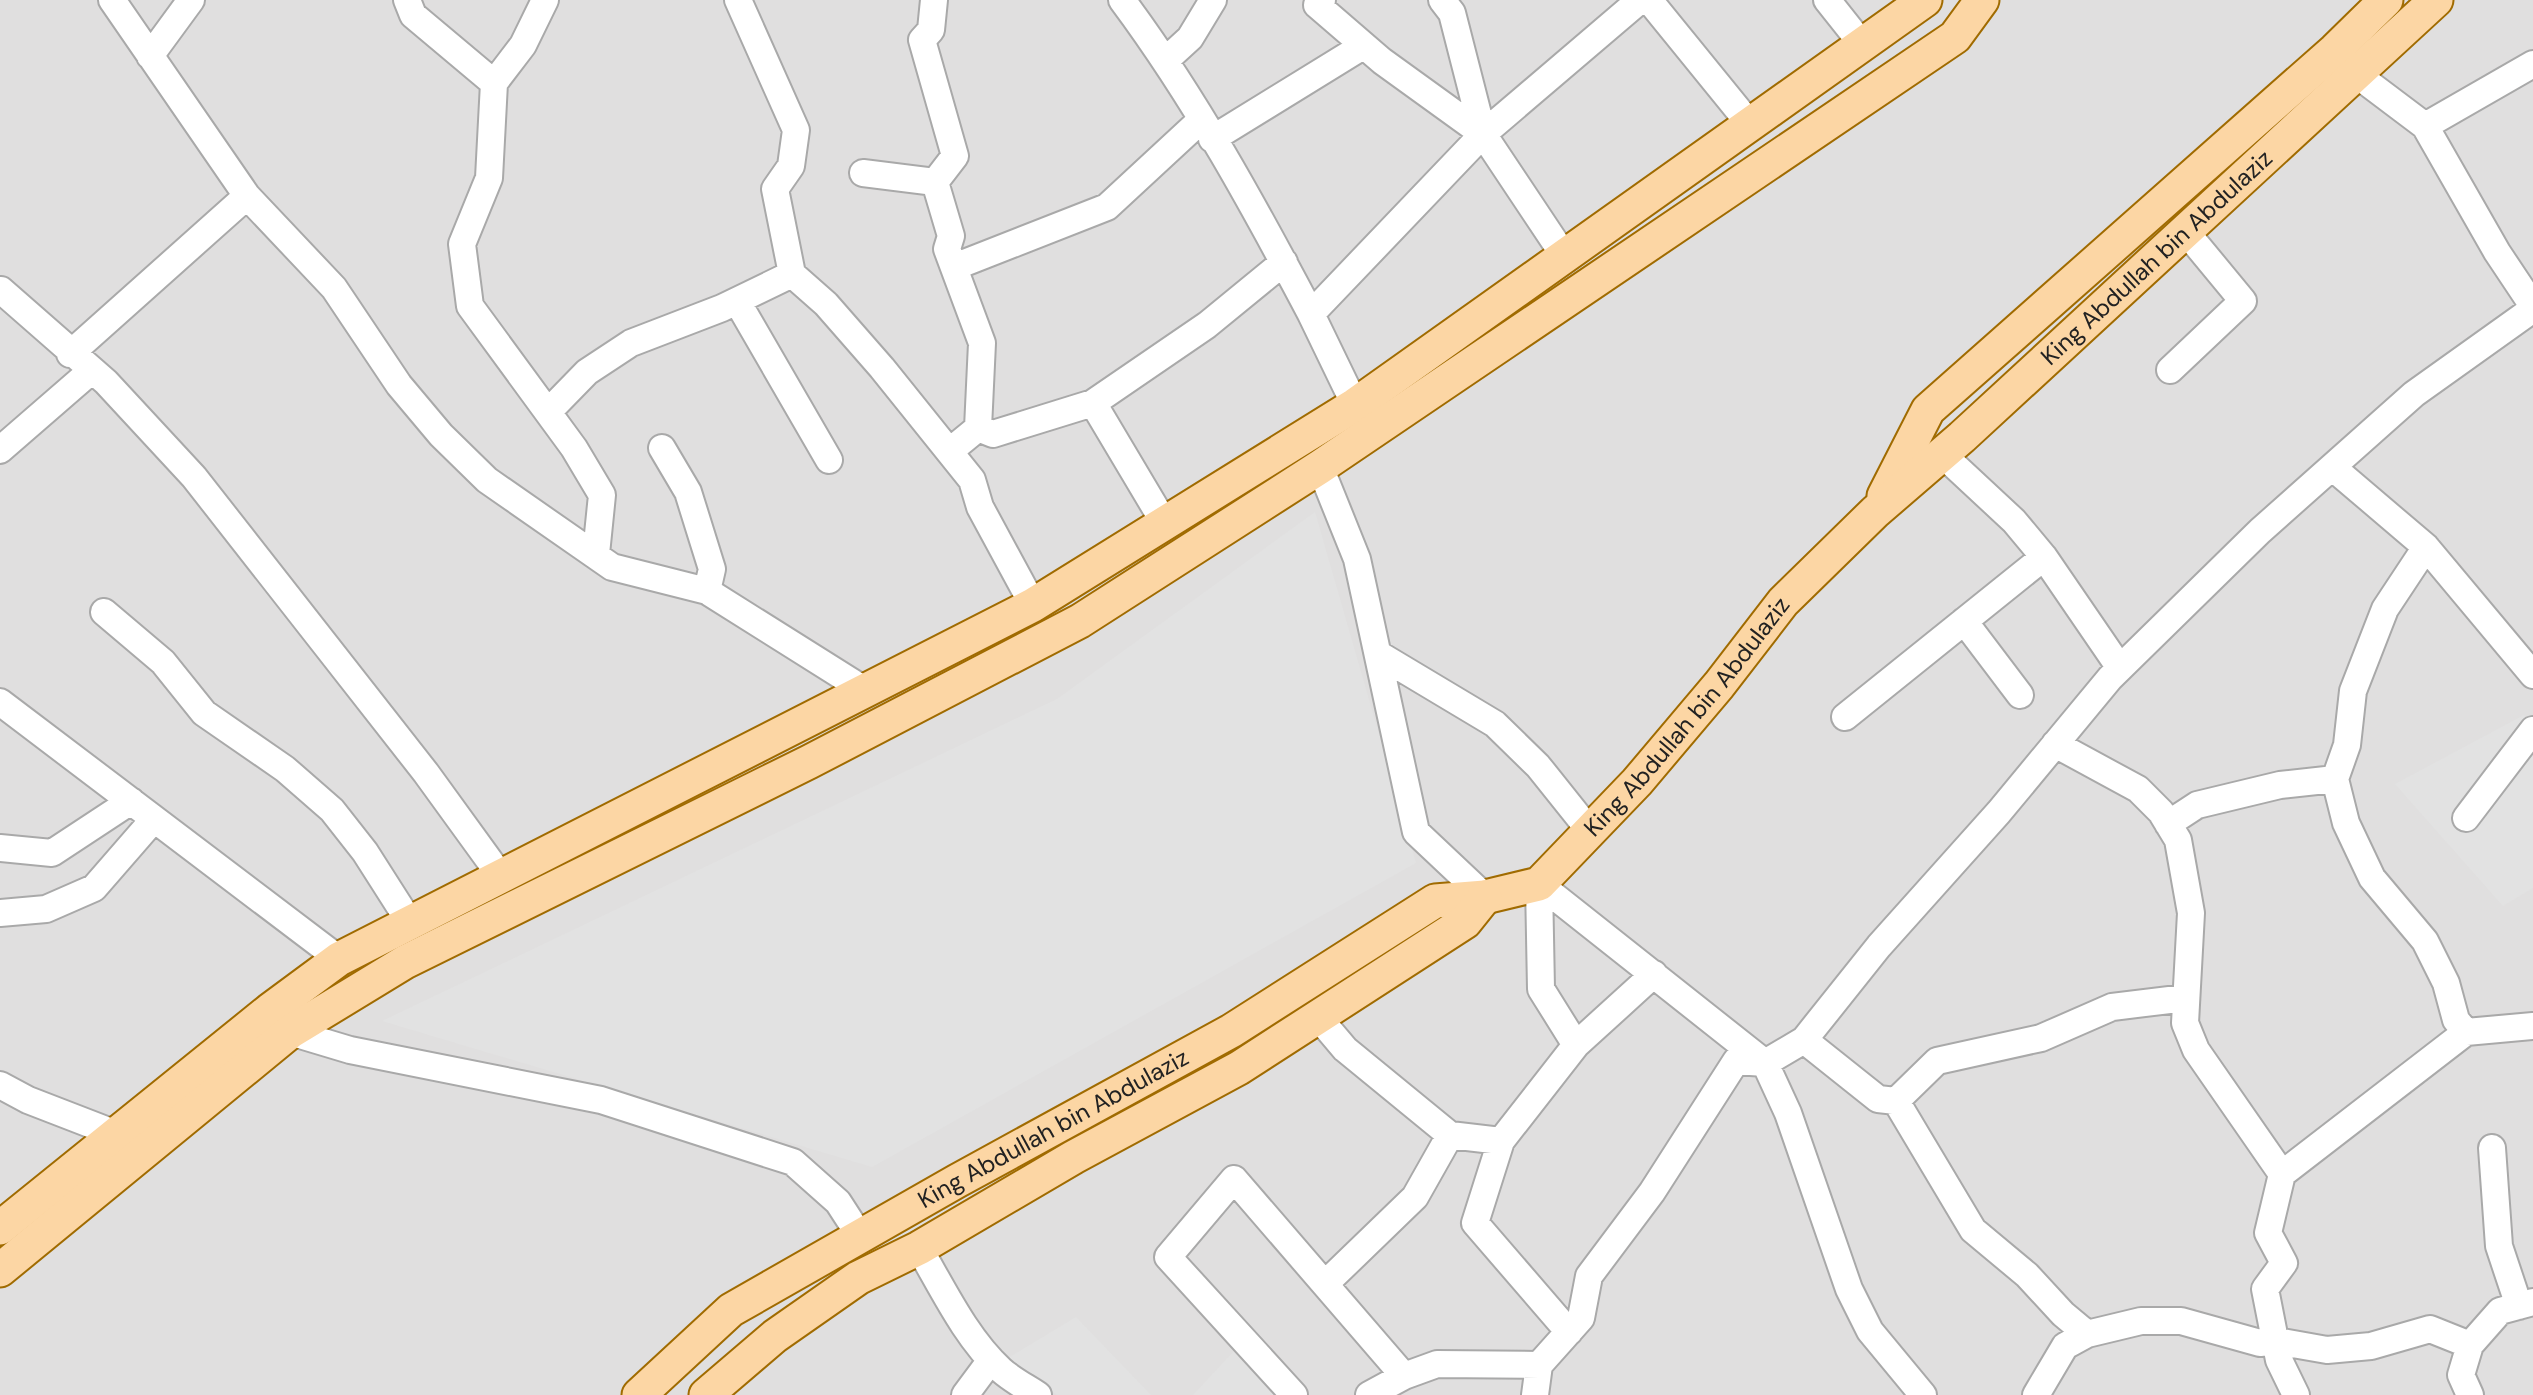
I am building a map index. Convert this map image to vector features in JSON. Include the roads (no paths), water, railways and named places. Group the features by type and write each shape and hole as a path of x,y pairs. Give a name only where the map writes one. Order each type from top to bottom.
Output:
{"main road":[{"path":"0,1270 280,1021 340,959 1033,605 1355,405 1563,254 1925,0"},
{"path":"0,1228 116,1134 280,1021 809,762 1080,621 1320,467 1955,37 1982,0"},
{"name":"King Abdullah bin Abdulaziz","path":"1875,512 1928,410 2296,85 2386,0"},
{"name":"King Abdullah bin Abdulaziz","path":"639,1395 731,1310 1231,1031 1435,901 1485,898 1539,884 1637,782 1719,685 1783,602 1875,512 2186,232 2437,0"},
{"path":"1300,440 1320,467"},
{"name":"King Abdullah bin Abdulaziz","path":"706,1395 775,1336 858,1278 919,1248 1074,1157 1240,1068 1465,922 1485,898"}],"street":[{"path":"112,0 247,196 334,288 399,385 441,435 487,480 612,566 707,591 866,691"},
{"path":"150,56 191,0"},
{"path":"407,0 413,15 494,83"},
{"path":"545,0 523,45 494,83 489,178 461,244 470,306 575,447 602,495 596,554"},
{"path":"738,0 796,130 791,166 775,189 792,274 826,304 972,480 980,507 1033,605"},
{"path":"934,0 931,30 922,40 955,156 935,182"},
{"path":"1122,0 1166,60 1284,262 1355,405"},
{"path":"1166,60 1190,38 1213,0"},
{"path":"1442,0 1452,13 1483,134 1563,254"},
{"path":"1311,314 1483,134 1640,0"},
{"path":"1649,0 1749,123"},
{"path":"1827,0 1862,44"},
{"path":"1317,2 1363,46 1483,134"},
{"path":"954,267 1107,206 1206,130 1363,46"},
{"path":"2425,126 2533,64"},
{"path":"1535,1395 1539,1365 1581,1318 1590,1276 1653,1192 1736,1061 1765,1063 1804,1040 1879,946 2120,668 2260,531 2414,394 2533,308 2425,126 2356,75"},
{"path":"863,173 935,182"},
{"path":"935,182 951,236 947,249 982,343 978,428 950,451"},
{"path":"70,354 247,196"},
{"path":"2170,370 2243,301 2240,293 2186,232"},
{"path":"978,428 993,434 1093,403 1207,325 1284,262"},
{"path":"548,412 587,372 631,343 737,301 792,274"},
{"path":"1,290 149,426 249,545 426,773 500,875"},
{"path":"737,301 830,460"},
{"path":"0,450 91,371"},
{"path":"1093,403 1166,524"},
{"path":"662,448 688,492 712,569 707,591"},
{"path":"1942,454 2014,521 2044,557 2120,668"},
{"path":"1320,467 1357,559 1416,832 1485,898"},
{"path":"2332,467 2426,547 2533,675"},
{"path":"2426,547 2385,609 2353,691 2347,745 2335,779 2346,823 2372,878 2425,940 2446,983 2456,1020 2466,1032"},
{"path":"1845,717 2044,557"},
{"path":"104,612 163,662 204,713 285,769 332,810 365,852 410,922"},
{"path":"1964,621 2020,695"},
{"path":"1378,654 1495,724 1538,766 1590,831"},
{"path":"0,702 340,959"},
{"path":"2466,818 2533,730"},
{"path":"2055,744 2137,789 2178,839 2191,913 2185,1023 2196,1050 2282,1174"},
{"path":"2168,824 2197,805 2280,785 2335,779"},
{"path":"0,848 52,853 131,801"},
{"path":"0,913 46,909 94,888 154,819"},
{"path":"1539,884 1765,1063 1788,1113 1849,1289 1870,1331 1923,1395"},
{"path":"1539,884 1541,989 1576,1045"},
{"path":"1569,1332 1475,1223 1501,1141 1576,1045 1654,974"},
{"path":"1896,1101 1937,1060 2041,1038 2112,1007 2186,998"},
{"path":"1318,1017 1345,1049 1450,1135 1501,1141"},
{"path":"280,1021 349,1050 601,1100 793,1162 838,1202 860,1236"},
{"path":"2295,1395 2279,1360 2265,1289 2284,1263 2268,1233 2282,1174 2466,1032 2533,1026"},
{"path":"1804,1040 1878,1099 1896,1101"},
{"path":"0,1085 28,1100 116,1134"},
{"path":"1896,1101 1973,1230 2027,1275 2063,1314 2087,1334"},
{"path":"1325,1284 1415,1197 1450,1135"},
{"path":"2470,1395 2461,1375 2470,1345 2500,1311 2526,1304 2499,1246 2492,1148"},
{"path":"1294,1395 1168,1256 1234,1179 1404,1376"},
{"path":"919,1248 957,1313 991,1360 1003,1372 1038,1395"},
{"path":"2036,1395 2065,1346 2087,1334 2141,1321 2181,1321 2260,1343 2276,1341 2327,1350 2371,1346 2430,1329 2470,1345"},
{"path":"965,1395 991,1360"},
{"path":"1369,1395 1404,1376 1437,1364 1539,1365"}]}
